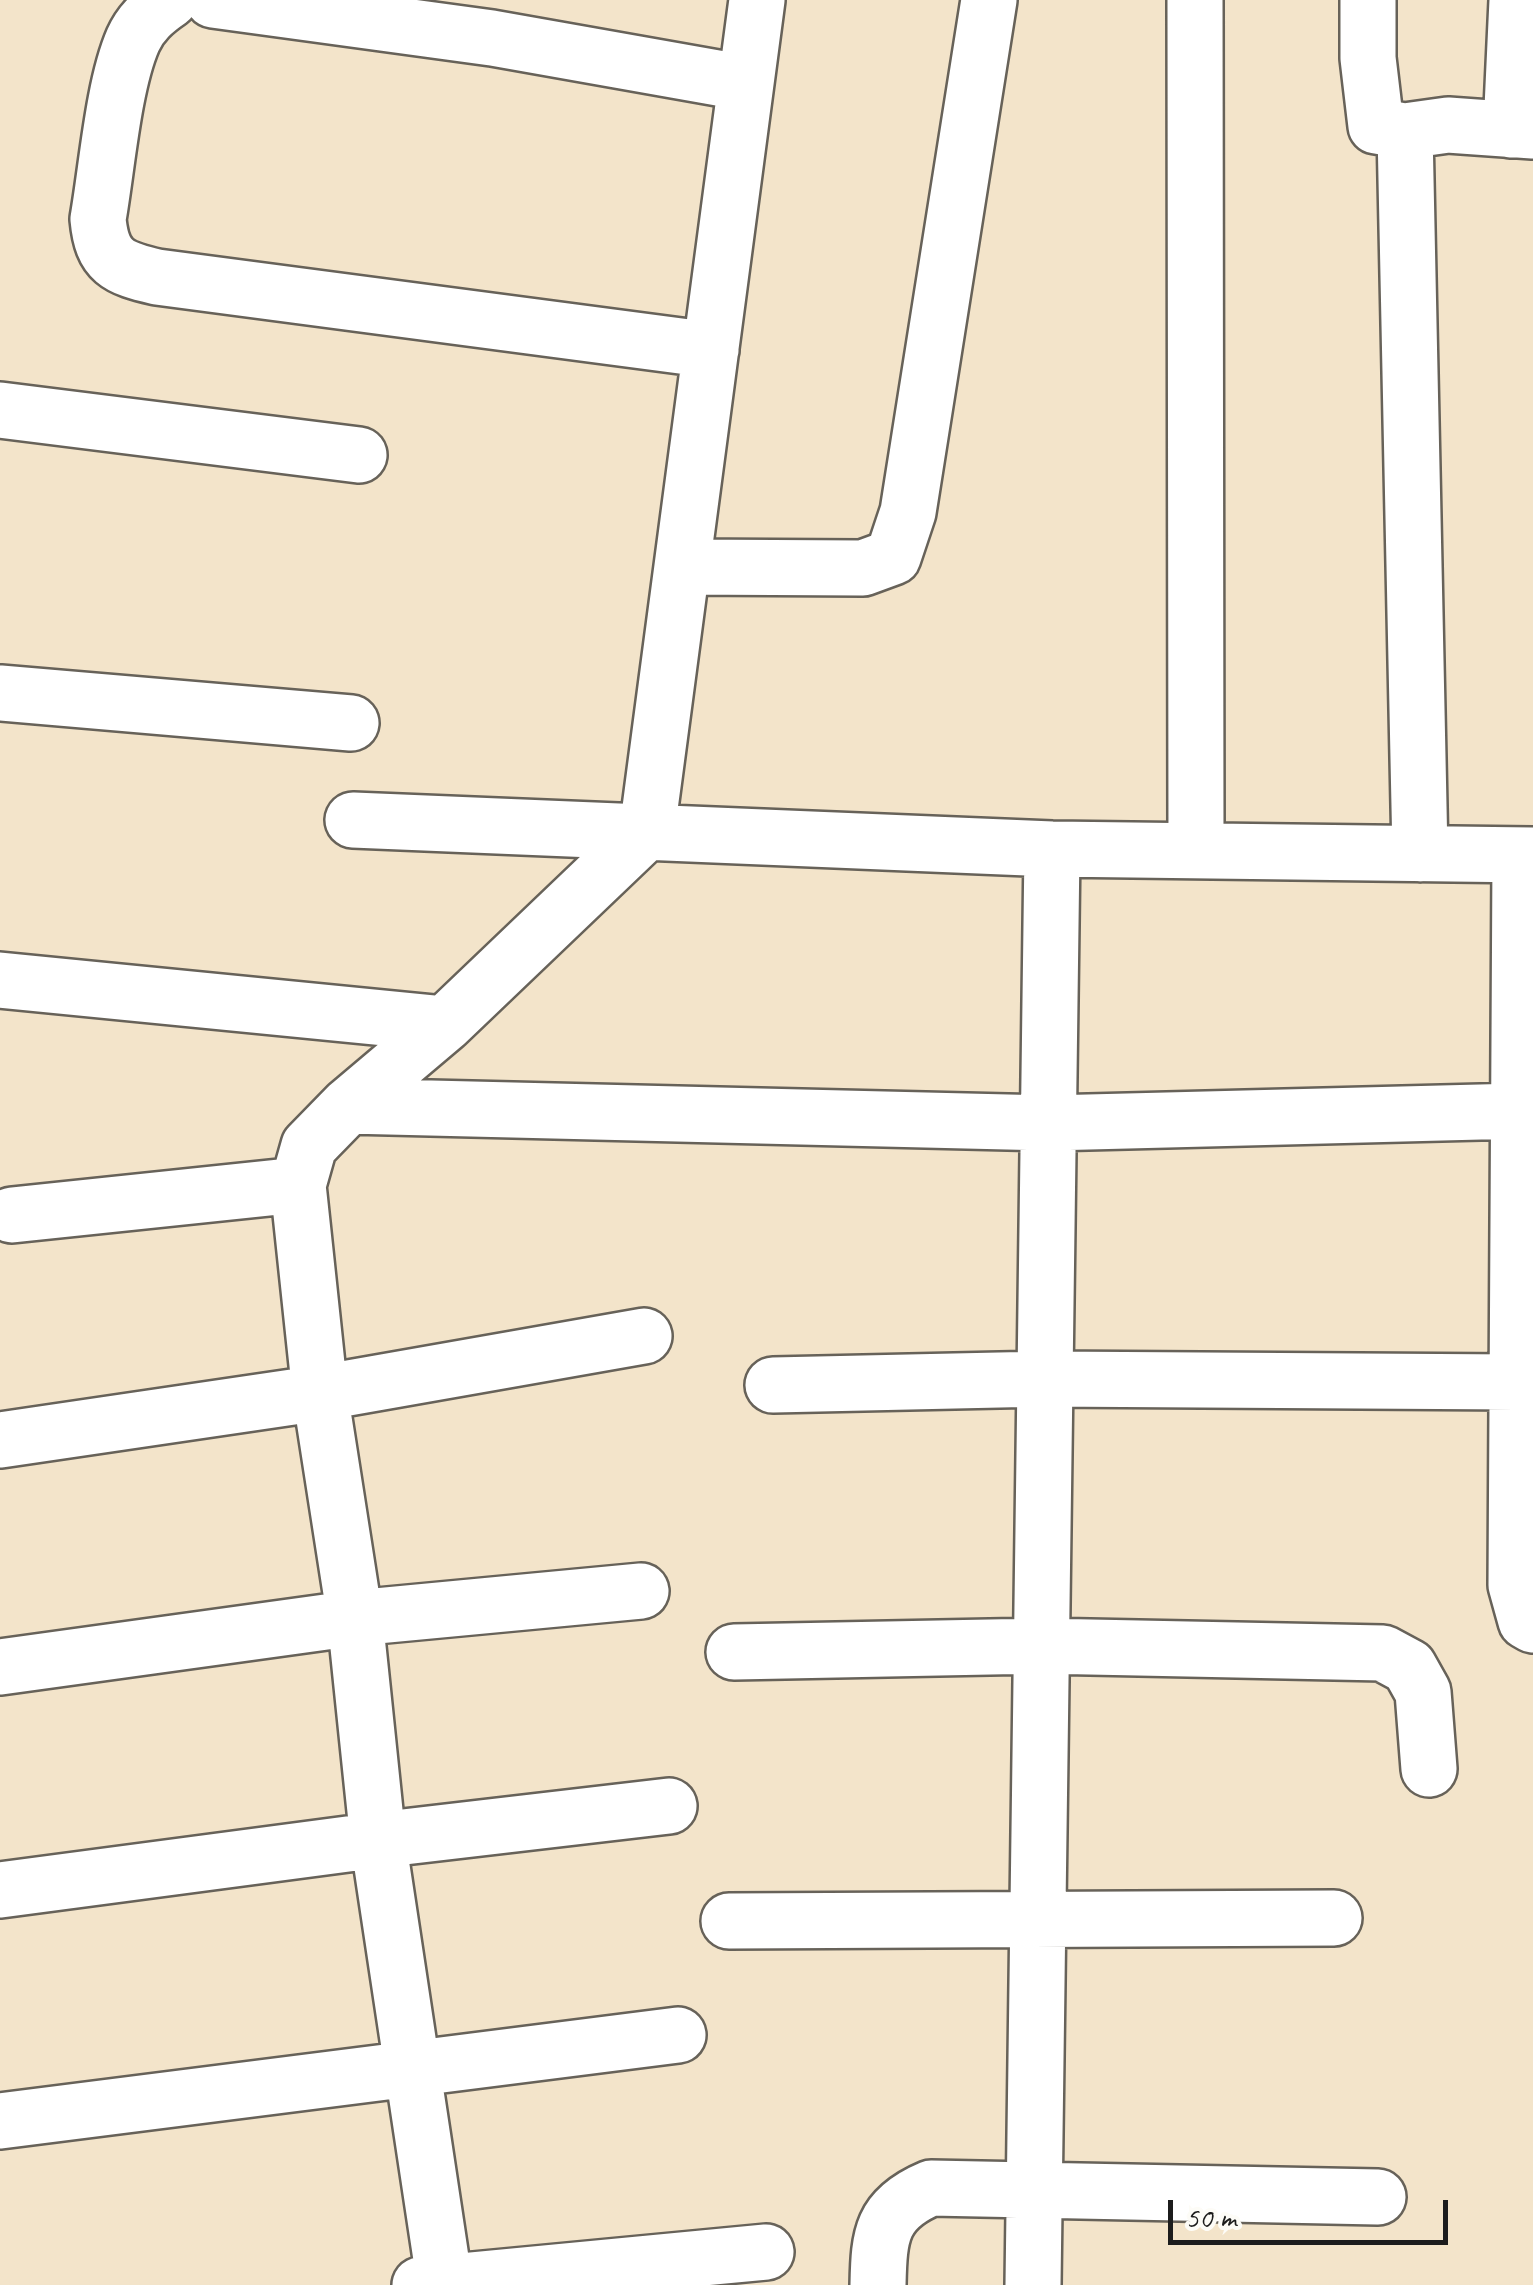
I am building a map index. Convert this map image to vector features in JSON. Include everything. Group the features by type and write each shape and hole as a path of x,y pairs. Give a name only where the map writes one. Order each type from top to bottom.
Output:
{"street":[{"path":"170,0 148,16 134,38 124,68 98,219 100,242 107,256 130,270 157,277 711,350"},
{"path":"213,0 492,38 746,83"},
{"path":"757,0 646,831 445,1024 348,1106 309,1146 298,1185 320,1393 354,1618 378,1840 412,2069 437,2284 766,2252"},
{"path":"683,566 862,568 893,557 908,512 989,0"},
{"path":"1194,0 1196,852"},
{"path":"1368,0 1368,58 1376,126 1405,131 1448,125 1522,131 1517,0"},
{"path":"1405,131 1420,854"},
{"path":"0,410 358,455"},
{"path":"0,692 351,723"},
{"path":"353,820 1052,850 1526,855 1516,1585 1526,1621 1533,1625"},
{"path":"1033,2285 1052,850"},
{"path":"0,980 445,1024"},
{"path":"348,1106 1049,1123 1520,1111"},
{"path":"12,1215 298,1185"},
{"path":"0,1440 320,1393 644,1336"},
{"path":"773,1385 1045,1378 1516,1382"},
{"path":"0,1667 354,1618 641,1591"},
{"path":"734,1652 1042,1646 1383,1652 1409,1667 1423,1692 1429,1770"},
{"path":"0,1890 669,1806"},
{"path":"729,1921 1334,1918"},
{"path":"0,2121 678,2035"},
{"path":"878,2285 878,2250 886,2220 905,2198 931,2188 1378,2197"}]}
